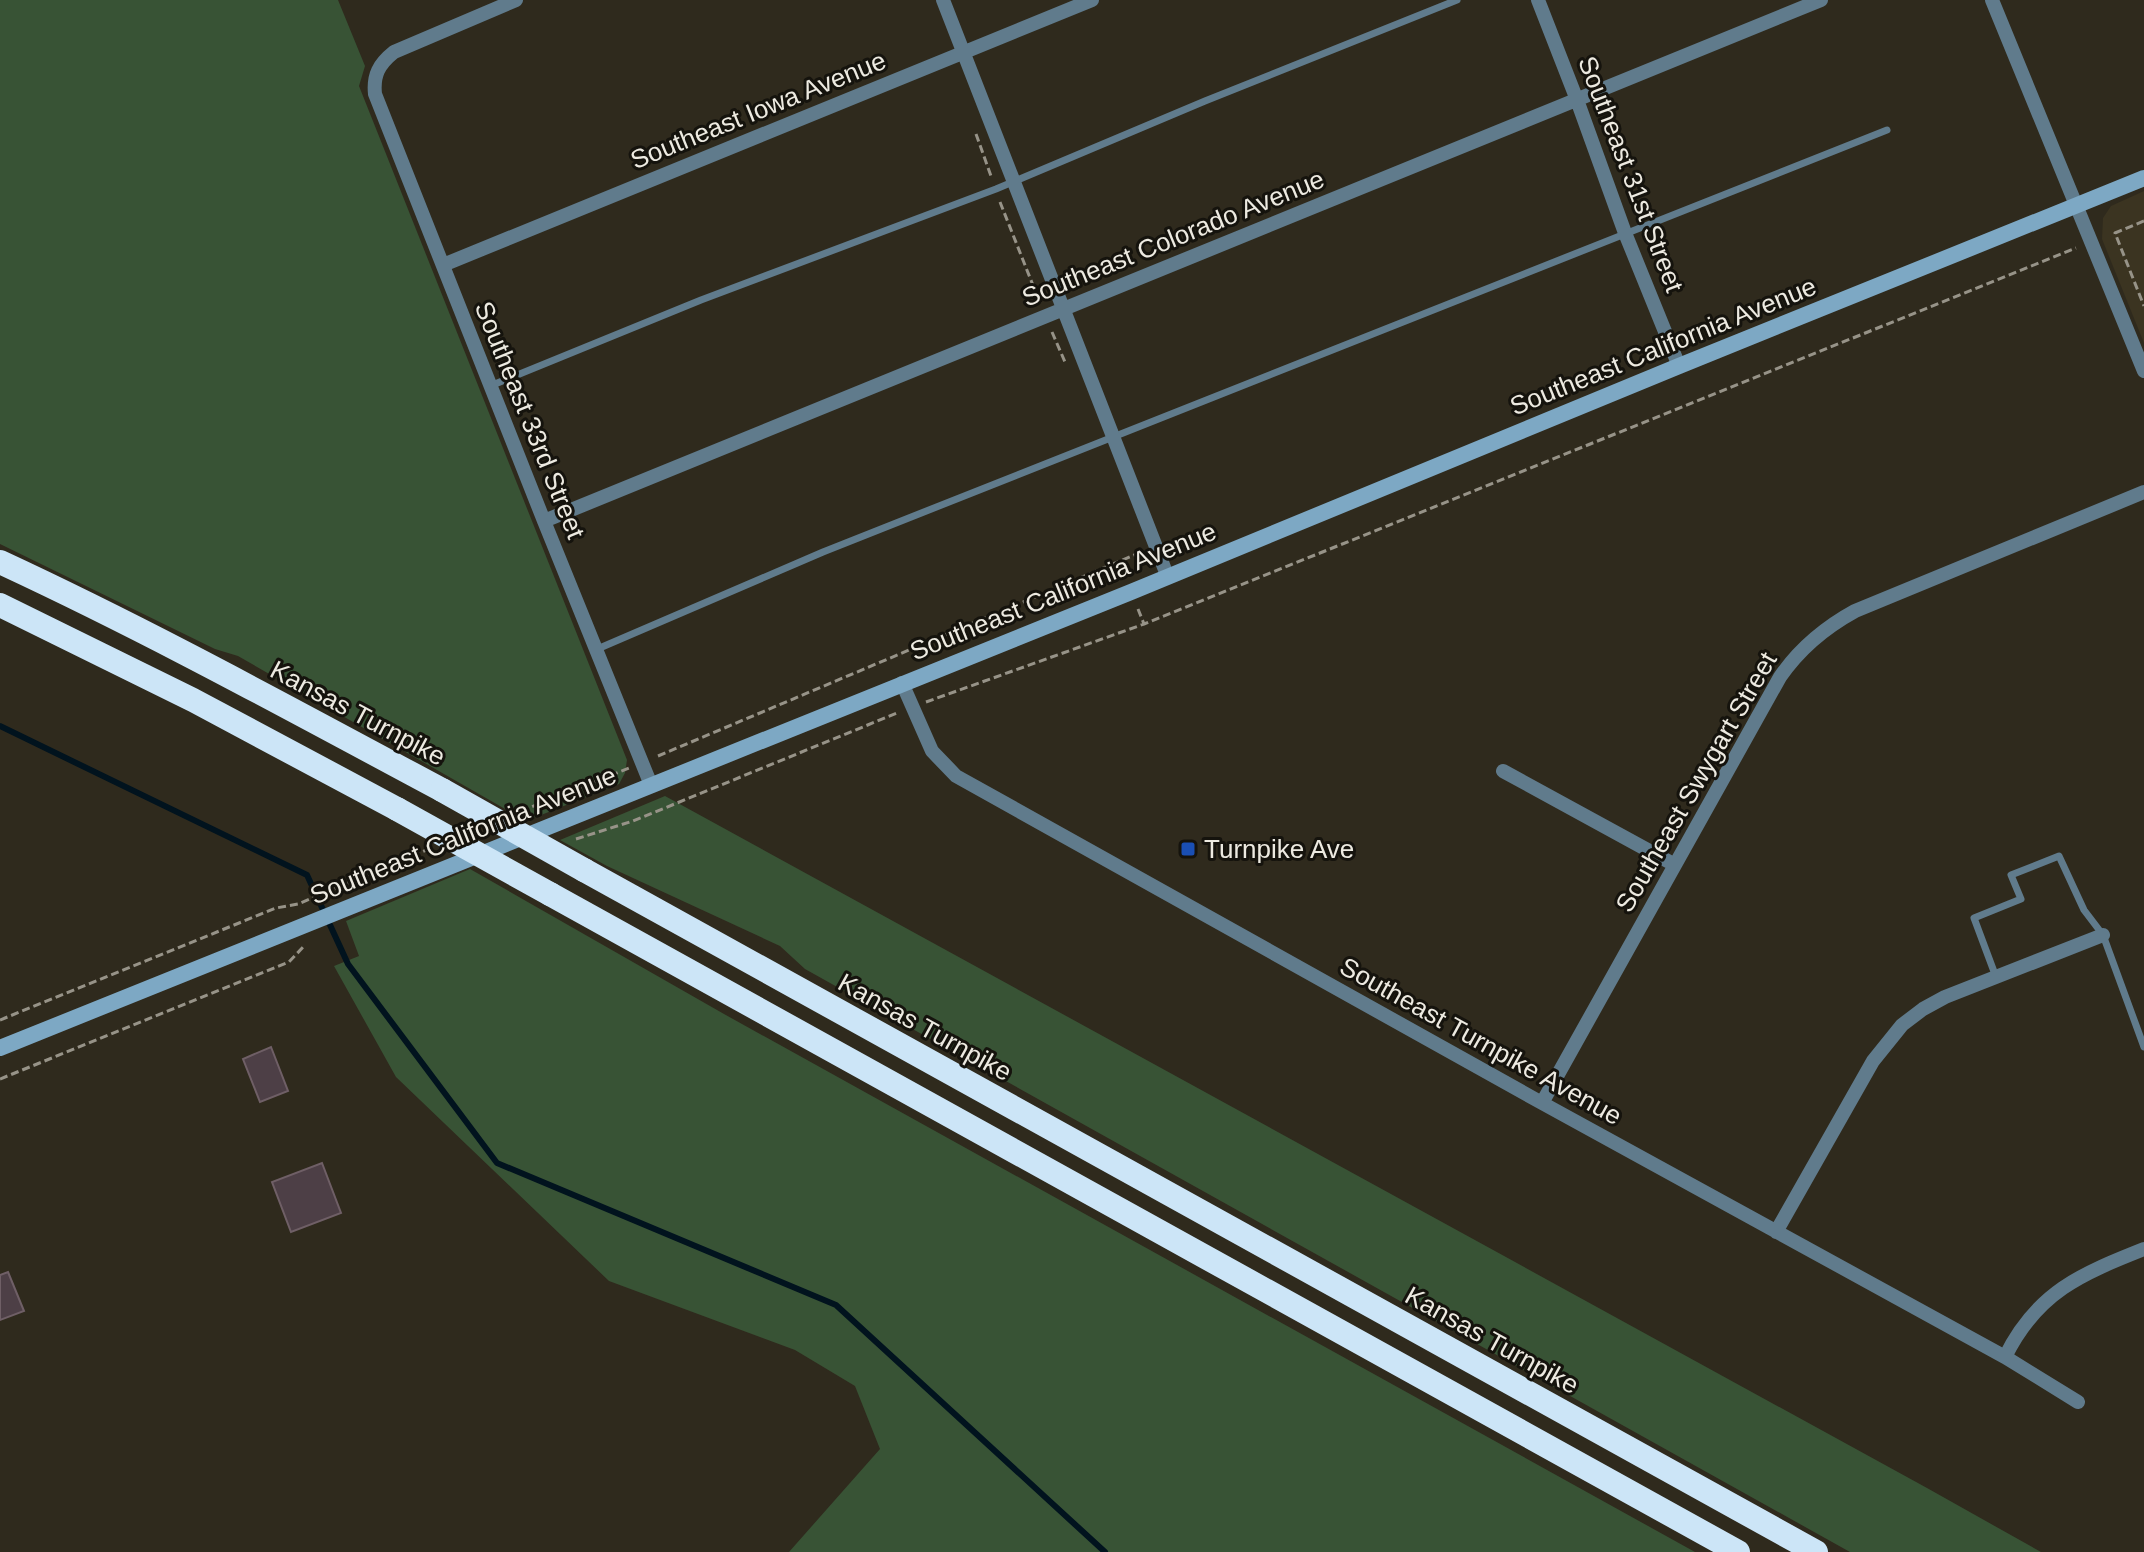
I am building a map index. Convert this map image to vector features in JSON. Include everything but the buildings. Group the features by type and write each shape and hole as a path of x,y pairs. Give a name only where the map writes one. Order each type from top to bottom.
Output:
{"highway":[{"name":"Kansas Turnpike","path":"0,562 127,623 442,790 1816,1552"},
{"path":"0,605 193,700 397,809 1738,1552"}],"main road":[{"name":"Southeast California Avenue","path":"0,1048 2144,178"}],"street":[{"name":"Southeast 33rd Street","path":"516,0 394,52 382,61 377,70 375,94 651,785"},
{"path":"943,0 1167,575"},
{"name":"Southeast Iowa Avenue","path":"443,265 1092,0"},
{"name":"Southeast 31st Street","path":"1538,0 1625,233 1679,366"},
{"name":"Southeast Colorado Avenue","path":"544,521 1821,0"},
{"path":"1992,0 2144,371"},
{"name":"Southeast Swygart Street","path":"1542,1103 1780,677 1799,652 1830,625 1855,611 2144,492"},
{"name":"Southeast Turnpike Avenue","path":"902,683 932,751 956,776 2005,1357 2078,1402"},
{"path":"1503,771 1675,865"},
{"path":"1776,1232 1873,1061 1902,1025 1945,997 2103,935"},
{"path":"2005,1357 2026,1322 2056,1292 2090,1271 2144,1249"}],"lane":[{"path":"490,386 701,300 996,189 1457,0"},
{"path":"595,650 823,552 1887,130"},
{"path":"1996,977 1974,918 2021,899 2011,875 2059,856 2084,910 2103,935 2144,1047"}],"path":[{"path":"975,131 1069,373"},
{"path":"2144,221 2115,233 2144,306"},
{"path":"574,840 633,821 912,707 1144,624 2080,247"},
{"path":"509,816 1139,553 1134,539"},
{"path":"0,1020 276,908 305,902 440,845"},
{"path":"0,1079 289,962 306,944"}],"shaded area":[{"path":"2144,191 2144,343 2102,239 2103,218 2111,206"}],"green space":[{"path":"0,0 338,0 365,66 359,86 627,760 619,784 526,821 238,656 215,649 0,544"},
{"path":"665,796 2041,1552 1850,1552 805,969 780,946 607,866 560,840"},
{"path":"470,869 724,1014 1695,1552 789,1552 880,1449 855,1386 795,1350 609,1281 396,1077 334,966 359,956 346,921"}],"waterway":[{"path":"0,726 307,875 348,964 497,1163 836,1305 1105,1552"}],"place":[{"name":"Turnpike Ave","path":"1188,849"}]}
